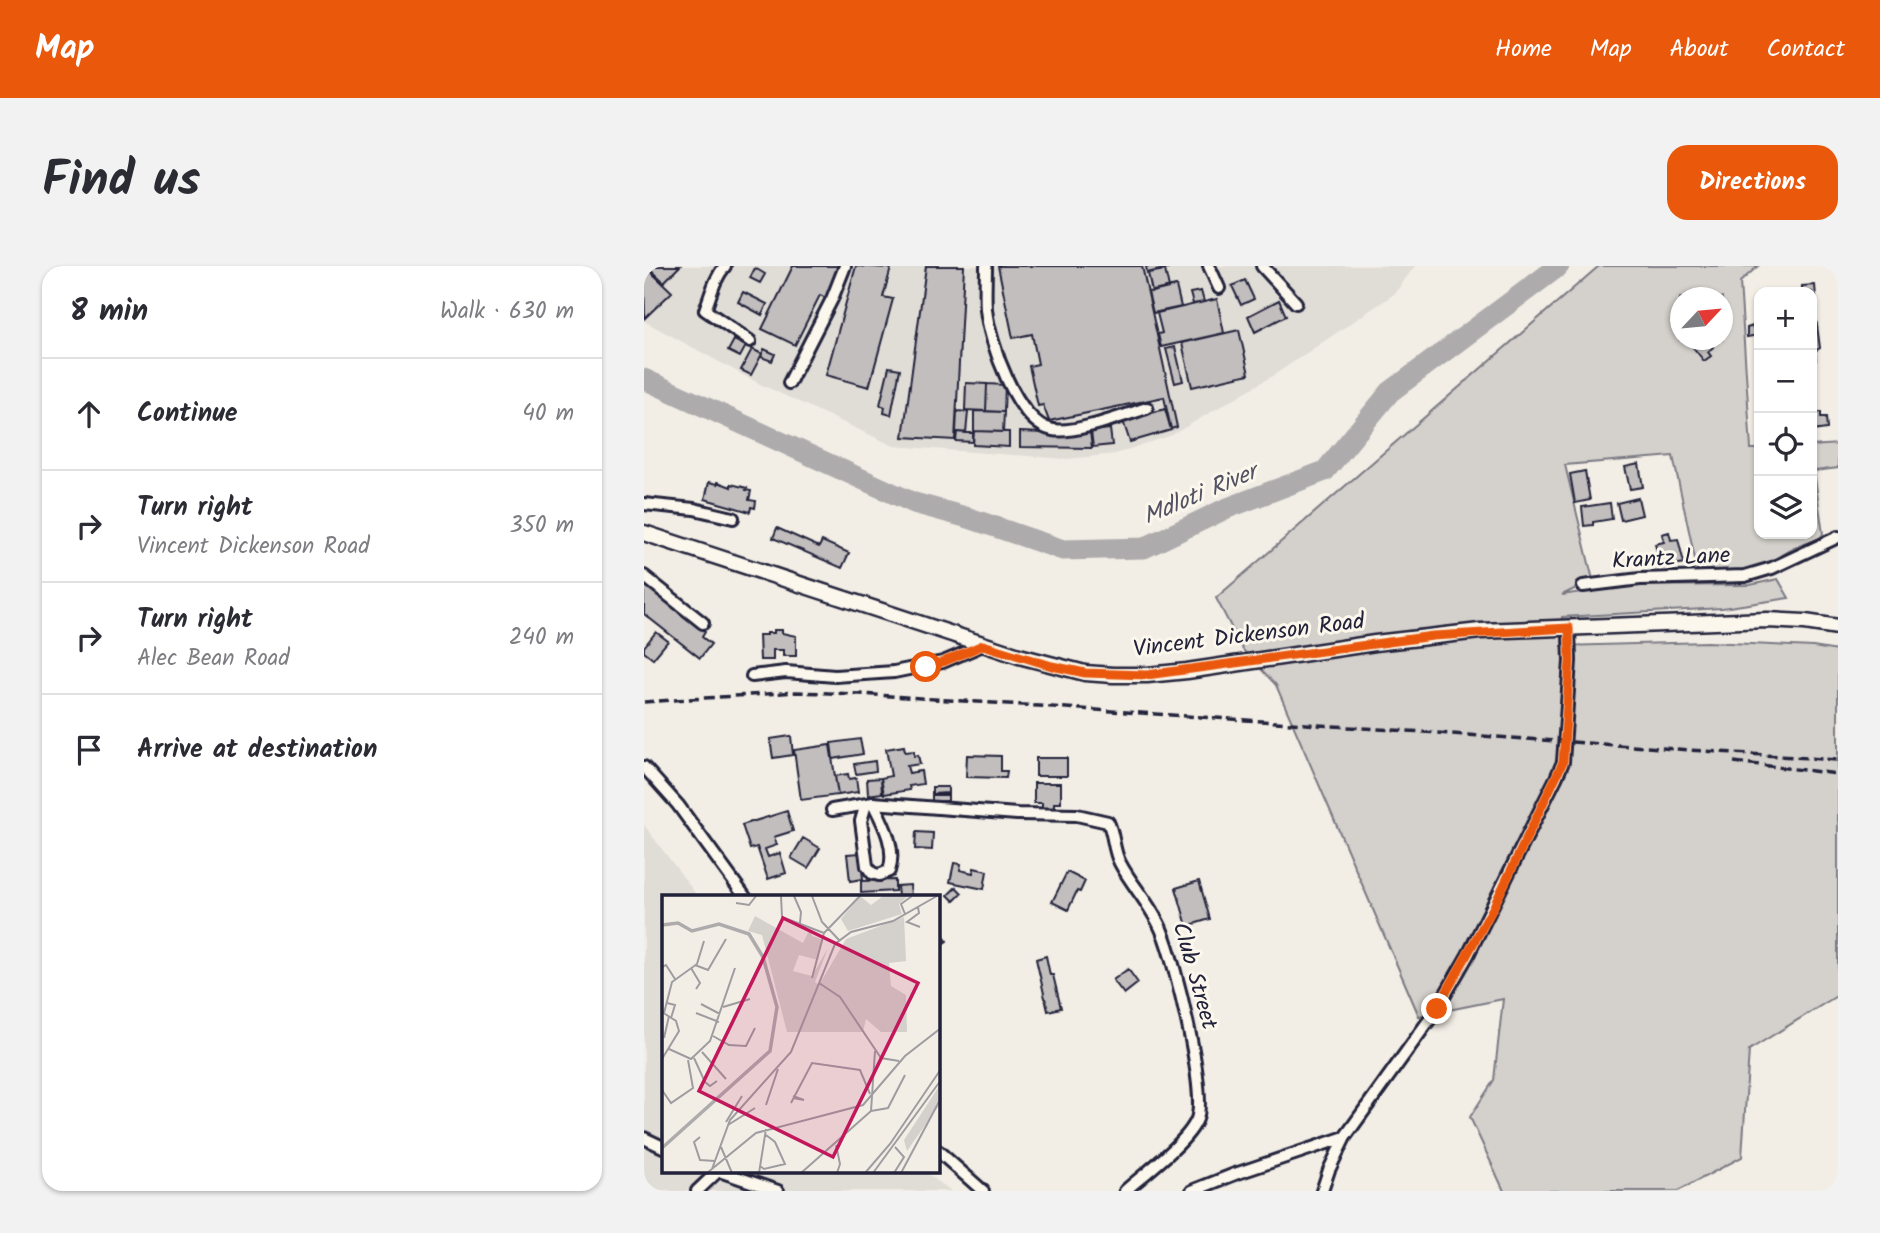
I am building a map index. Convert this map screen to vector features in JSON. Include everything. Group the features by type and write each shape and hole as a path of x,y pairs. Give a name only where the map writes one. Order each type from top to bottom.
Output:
{"main road":[{"name":"Vincent Dickenson Road","path":"644,533 983,645 1085,673 1147,675 1433,636 1767,620 1838,627"}],"street":[{"path":"725,266 716,276 705,310 750,341"},
{"path":"789,383 832,299 845,266"},
{"path":"986,266 986,309 995,349 1016,396 1032,418 1042,426 1059,430 1078,428 1147,408"},
{"path":"1209,266 1219,288"},
{"path":"1262,266 1296,303"},
{"path":"644,504 694,509 733,518"},
{"name":"Krantz Lane","path":"1583,586 1640,579 1745,576 1772,568 1838,537"},
{"path":"644,576 703,623"},
{"path":"1322,1191 1345,1137 1437,1009 1493,908 1563,762 1570,661 1569,628"},
{"path":"752,676 786,672 835,677 894,672 943,662 983,645"},
{"path":"644,767 685,814 744,895"},
{"path":"870,803 887,831 890,848 889,871 879,875 872,873 867,866 861,821 870,803"},
{"name":"Club Street","path":"832,810 870,803 1017,814 1077,815 1105,820 1110,825 1112,844 1119,862 1158,922 1166,943 1198,1079 1199,1106 1196,1120 1189,1132 1125,1191"},
{"path":"1192,1191 1345,1137"},
{"path":"644,1138 662,1147"},
{"path":"940,1153 983,1191"},
{"path":"697,1191 717,1174"},
{"path":"725,1174 778,1191"}],"shaded area":[{"path":"644,266 1415,266 1394,294 1274,375 1172,435 1115,454 1067,459 894,446 760,384 644,321"},
{"path":"1599,266 1758,266 1740,282 1751,449 1754,449 1754,539 1817,539 1817,492 1823,534 1819,539 1793,548 1768,563 1738,571 1698,573 1673,456 1565,465 1593,580 1562,595 1620,586 1750,585 1778,579 1789,598 1722,608 1562,617 1562,646 1708,642 1813,647 1838,651 1838,995 1749,1050 1742,1157 1678,1191 1504,1191 1470,1117 1494,1080 1503,999 1419,1016 1276,685 1243,650 1216,598"},
{"path":"1838,444 1838,468 1817,471 1817,446"},
{"path":"644,825 696,895 662,895 662,1174 928,1174 951,1191 644,1191"}],"building":[{"path":"647,266 680,266 664,282"},
{"path":"793,266 844,266 828,299 820,295 795,345 762,329"},
{"path":"856,266 891,268 883,297 893,299 869,387 826,375"},
{"path":"926,266 964,266 955,440 903,437"},
{"path":"998,266 1142,266 1177,427 1171,429 1164,397 1049,421 1043,405 1038,406 1029,366 1038,364 1032,334 1013,338"},
{"path":"1146,266 1177,266 1147,273"},
{"path":"755,268 765,274 760,283 750,278"},
{"path":"1165,270 1169,288 1152,292 1148,273"},
{"path":"650,271 672,292 645,318 644,280"},
{"path":"1245,280 1254,299 1241,305 1232,286"},
{"path":"1176,286 1181,307 1153,313 1148,292"},
{"path":"1201,291 1204,302 1193,304 1190,293"},
{"path":"743,292 767,304 762,315 738,302"},
{"path":"1217,299 1224,333 1161,347 1158,334 1162,333 1157,313"},
{"path":"1279,300 1286,316 1255,332 1248,316"},
{"path":"1754,326 1754,336 1747,337 1747,328"},
{"path":"1817,326 1820,348 1817,350"},
{"path":"1239,330 1249,374 1192,387 1182,343"},
{"path":"734,340 746,346 740,357 728,351"},
{"path":"1175,347 1183,381 1175,383 1166,349"},
{"path":"752,349 762,354 751,375 741,370"},
{"path":"764,349 775,354 772,361 761,357"},
{"path":"1695,350 1710,350 1708,352 1711,356 1704,361"},
{"path":"889,367 900,369 891,415 884,413 885,407 880,405"},
{"path":"966,383 987,384 986,411 965,410"},
{"path":"987,384 1005,385 1004,412 986,411"},
{"path":"1165,409 1171,430 1130,442 1123,421"},
{"path":"957,411 968,412 966,433 956,432"},
{"path":"974,411 1004,412 1003,432 974,431"},
{"path":"1817,412 1821,412 1821,417 1826,417 1827,429 1817,430"},
{"path":"1110,429 1112,445 1093,447 1091,431"},
{"path":"974,431 1009,432 1009,447 973,445"},
{"path":"957,432 973,433 973,442 956,441"},
{"path":"1020,432 1090,432 1092,448 1020,447"},
{"path":"1639,464 1643,487 1630,489 1625,467"},
{"path":"1585,471 1590,500 1575,503 1570,474"},
{"path":"709,482 747,488 746,490 751,491 749,500 756,501 755,508 751,507 750,512 705,499"},
{"path":"1638,498 1642,515 1621,520 1617,503"},
{"path":"1610,503 1612,519 1584,526 1582,507"},
{"path":"777,528 819,547 822,541 849,553 842,568 773,538"},
{"path":"1669,532 1671,540 1678,539 1684,563 1661,568 1655,544 1664,542 1662,534"},
{"path":"644,584 705,632 702,637 711,644 700,658 644,614"},
{"path":"774,630 782,630 782,633 796,636 796,656 783,656 783,650 773,650 773,660 760,660 759,635 774,633"},
{"path":"656,632 668,641 653,659 644,652 644,647"},
{"path":"791,736 793,755 773,758 770,739"},
{"path":"860,739 863,754 833,759 831,743"},
{"path":"830,745 838,795 801,800 794,750"},
{"path":"904,746 905,752 914,751 914,756 918,755 920,764 907,766 909,773 921,771 923,784 909,786 910,790 884,794 881,778 891,776 886,749"},
{"path":"967,755 1001,756 1001,771 1007,771 1006,778 966,777"},
{"path":"1036,758 1067,758 1067,776 1036,776"},
{"path":"875,761 876,771 856,774 854,764"},
{"path":"848,774 849,779 856,778 858,792 838,795 835,776"},
{"path":"881,778 882,793 868,795 867,779"},
{"path":"1034,783 1061,783 1061,803 1054,803 1054,809 1042,809 1042,803 1034,803"},
{"path":"932,787 948,787 948,793 932,794"},
{"path":"932,795 948,795 948,801 932,801"},
{"path":"787,811 793,831 774,837 777,845 765,849 768,857 780,853 786,873 768,879 757,847 750,849 742,825"},
{"path":"916,832 933,833 932,850 915,849"},
{"path":"803,838 820,848 808,868 791,858"},
{"path":"860,853 863,879 850,881 847,854"},
{"path":"954,863 961,864 960,870 973,873 974,868 987,871 984,889 950,882"},
{"path":"1067,872 1085,881 1068,910 1052,902"},
{"path":"895,880 895,891 861,893 861,881"},
{"path":"1199,881 1210,919 1187,926 1176,888"},
{"path":"910,885 911,895 898,895 897,886"},
{"path":"956,887 962,893 954,901 948,895"},
{"path":"940,929 947,941 940,946"},
{"path":"1046,956 1061,1008 1048,1011 1036,959"},
{"path":"1128,969 1138,983 1124,994 1113,980"}],"waterway":[{"name":"Mdloti River","path":"644,379 914,503 969,518 1063,550 1144,548 1225,509 1325,471 1390,392 1559,266"}],"railway":[{"path":"644,702 796,692 860,694 1838,760"},
{"path":"1734,762 1838,774"}],"route":[{"path":"926,667 983,645 1085,673 1147,675 1433,636 1569,628 1571,647 1563,762 1493,908 1437,1009"}]}
